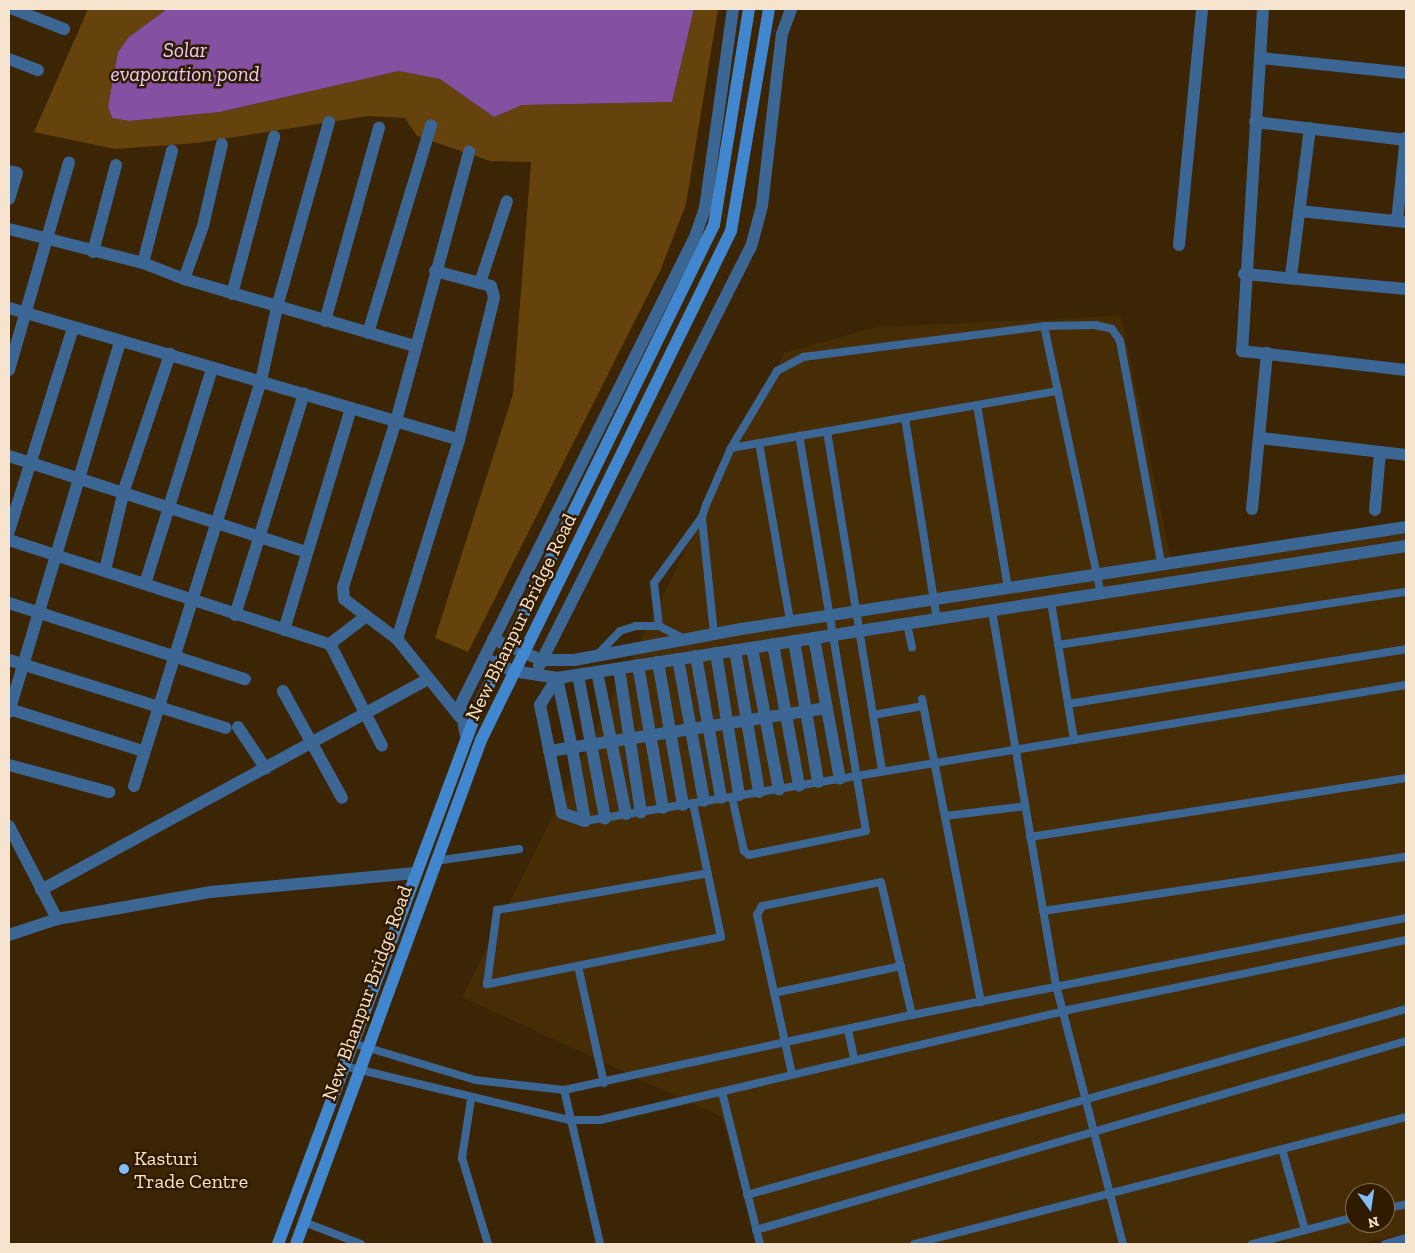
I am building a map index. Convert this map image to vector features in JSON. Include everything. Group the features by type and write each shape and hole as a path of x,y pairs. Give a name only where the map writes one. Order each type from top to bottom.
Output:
{"street":[{"path":"13,9 64,29"},
{"path":"466,736 460,717 460,706 695,237 705,208 733,9"},
{"name":"New Bhanpur Bridge Road","path":"278,1244 466,736 499,664 701,256 714,225 749,9"},
{"name":"New Bhanpur Bridge Road","path":"296,1244 435,861 513,671 716,269 731,231 770,9"},
{"path":"535,676 541,660 751,247 762,206 782,34 791,9"},
{"path":"1179,245 1202,9"},
{"path":"1263,9 1261,58 1244,274 1242,351 1406,370"},
{"path":"1261,58 1406,73"},
{"path":"9,60 38,70"},
{"path":"134,786 143,751 174,658 214,522 261,381 277,307 329,122"},
{"path":"1255,122 1406,139 1402,222 1300,211"},
{"path":"368,333 431,125"},
{"path":"325,321 379,127"},
{"path":"1291,276 1310,128"},
{"path":"232,294 274,137"},
{"path":"184,279 203,226 222,144"},
{"path":"143,263 172,151"},
{"path":"460,717 397,639 365,617 344,599 342,587 396,421 435,271 469,152"},
{"path":"9,370 69,162"},
{"path":"93,252 116,165"},
{"path":"9,171 17,173 9,199"},
{"path":"480,283 508,201"},
{"path":"9,229 48,238 93,252 143,263 184,279 232,294 415,346"},
{"path":"397,639 459,440 494,298 491,286 435,271"},
{"path":"1244,274 1291,276 1406,289"},
{"path":"9,308 459,440"},
{"path":"9,531 73,328"},
{"path":"120,341 54,556 41,613 22,665 9,710 143,751"},
{"path":"1252,509 1267,353"},
{"path":"105,570 124,490 170,354"},
{"path":"145,584 212,369"},
{"path":"235,615 304,393"},
{"path":"284,630 351,408"},
{"path":"1260,438 1406,454"},
{"path":"1375,510 1380,452"},
{"path":"9,456 77,479 124,490 306,552"},
{"path":"493,640 524,651 541,660 596,656 790,621 1406,527"},
{"path":"9,540 54,556 105,570 191,601 330,644 382,746"},
{"path":"484,658 513,671 557,678 1406,546"},
{"path":"9,603 174,658 245,679"},
{"path":"330,644 365,617"},
{"path":"814,638 840,779"},
{"path":"794,641 818,782"},
{"path":"774,644 799,786"},
{"path":"752,648 779,789"},
{"path":"735,650 758,792"},
{"path":"716,653 727,723 731,797"},
{"path":"696,656 709,726 731,797"},
{"path":"678,659 691,729 693,803"},
{"path":"9,660 232,728 266,769"},
{"path":"658,662 670,732 693,803"},
{"path":"638,666 663,808"},
{"path":"619,669 641,812"},
{"path":"597,672 626,814"},
{"path":"578,675 605,818"},
{"path":"557,678 586,822"},
{"path":"557,678 540,705 549,751 562,813 586,822"},
{"path":"42,890 428,679"},
{"path":"283,690 342,798"},
{"path":"549,751 827,708"},
{"path":"9,765 110,792"},
{"path":"9,826 58,919"},
{"path":"9,935 58,919 210,892 408,870 415,873"}],"lane":[{"path":"659,626 654,583 702,518 731,448 786,362 1044,326 1095,325 1112,329 1120,342 1161,563"},
{"path":"1044,326 1101,594"},
{"path":"731,448 1058,391"},
{"path":"977,405 1008,588"},
{"path":"905,418 937,619"},
{"path":"827,431 882,772"},
{"path":"731,797 744,851 749,855 860,835 866,822 799,436"},
{"path":"759,443 790,621"},
{"path":"702,518 714,634"},
{"path":"1058,645 1406,592"},
{"path":"1051,602 1074,740"},
{"path":"992,611 1056,985 1123,1244"},
{"path":"907,624 912,647"},
{"path":"596,656 620,631 659,626 685,639"},
{"path":"1068,704 1406,649"},
{"path":"586,822 1406,685"},
{"path":"873,715 922,702 981,1002"},
{"path":"1030,837 1406,778"},
{"path":"693,803 708,873 721,937 488,984 498,910 708,873"},
{"path":"945,816 1025,806"},
{"path":"435,861 519,849"},
{"path":"1043,911 1406,857"},
{"path":"792,1074 756,915 762,906 881,882 912,1015"},
{"path":"352,1043 475,1080 564,1090 604,1083 1056,985 1406,918"},
{"path":"344,1066 471,1099 569,1120 600,1120 1062,1011 1406,940"},
{"path":"578,966 604,1083"},
{"path":"774,993 901,966"},
{"path":"747,1195 1406,1009"},
{"path":"848,1030 854,1059"},
{"path":"756,1230 1406,1041"},
{"path":"564,1090 569,1120 600,1244"},
{"path":"722,1092 760,1244"},
{"path":"471,1099 462,1158 488,1244"},
{"path":"914,1244 1406,1117"},
{"path":"1282,1149 1305,1230"},
{"path":"1252,1244 1345,1220"},
{"path":"304,1222 361,1244"},
{"path":"1385,1244 1406,1238"}],"shaded area":[{"path":"88,9 167,9 129,37 118,52 108,106 112,118 129,121 221,112 399,71 440,79 494,117 522,105 672,102 694,9 718,9 686,204 661,269 468,652 435,638 513,394 531,162 490,161 417,136 405,118 368,116 197,143 115,149 34,132"},
{"path":"1121,316 1171,560 1406,534 1406,1233 1361,1244 758,1244 722,1117 462,997 784,353 876,327"}],"water":[{"name":"Solar evaporation pond","path":"167,9 694,9 672,102 522,105 494,117 440,79 399,71 220,112 129,121 112,118 108,106 118,52 129,37"}],"place":[{"name":"Kasturi Trade Centre","path":"124,1169"}]}
